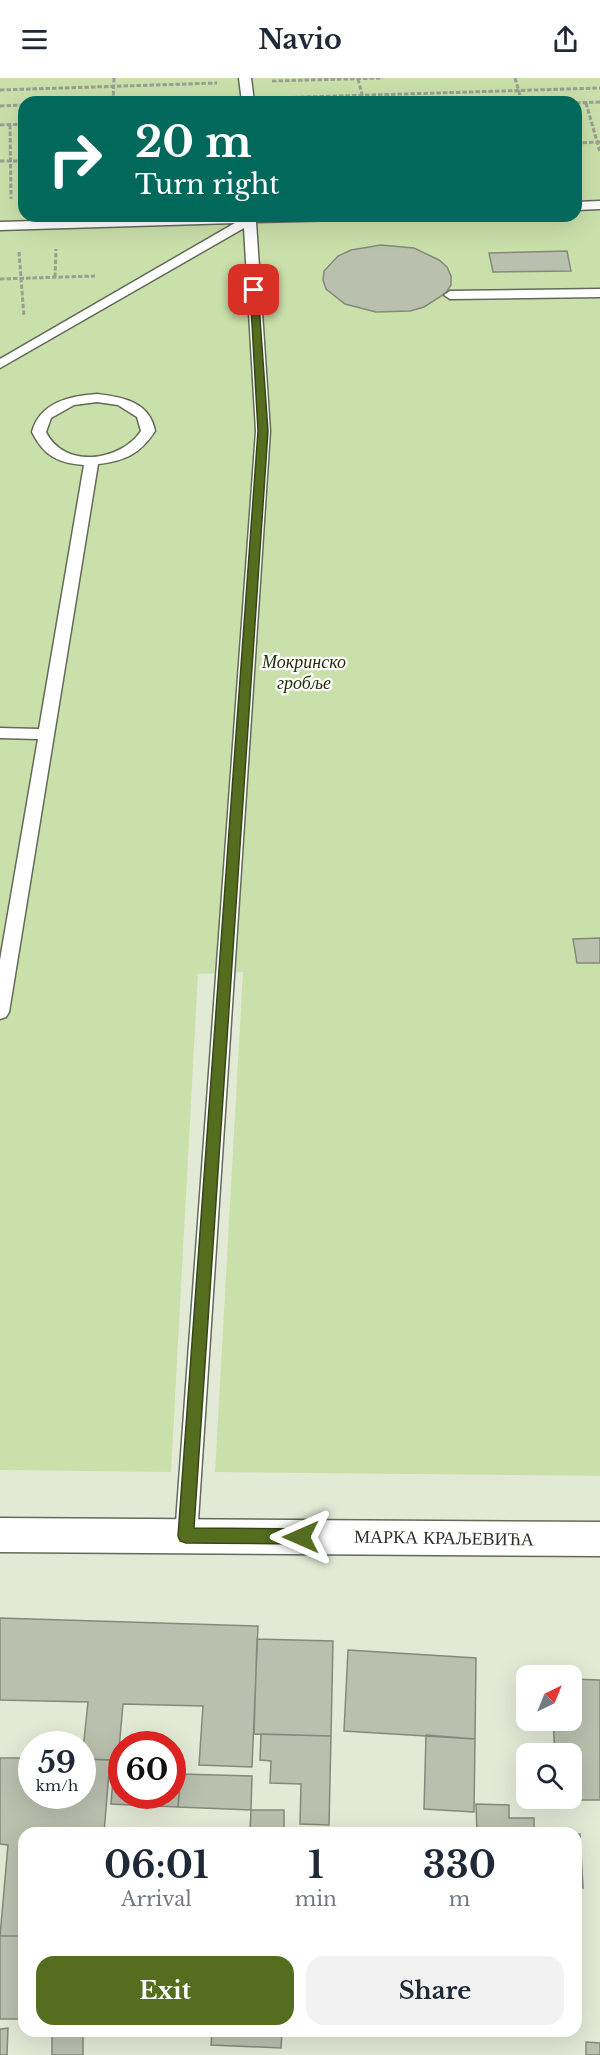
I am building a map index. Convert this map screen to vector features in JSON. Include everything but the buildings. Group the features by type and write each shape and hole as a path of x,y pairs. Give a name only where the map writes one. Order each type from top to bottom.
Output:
{"main road":[{"name":"МАРКА КРАЉЕВИЋА","path":"0,1535 600,1539"}],"lane":[{"path":"245,80 247,96"},
{"path":"582,206 600,205"},
{"path":"0,226 124,222"},
{"path":"0,364 242,222"},
{"path":"186,1536 263,431 249,222"},
{"path":"450,294 600,293"},
{"path":"97,398 129,405 145,416 148,431 139,446 119,456 92,461 65,457 46,447 39,432 45,416 64,404 97,398"},
{"path":"0,1012 92,461"},
{"path":"0,733 46,734"}],"path":[{"path":"113,96 114,78"},
{"path":"358,78 363,95"},
{"path":"0,90 245,80 383,78"},
{"path":"515,78 520,96"},
{"path":"340,96 600,88"},
{"path":"582,103 600,102"},
{"path":"586,103 600,152"},
{"path":"0,106 18,105"},
{"path":"9,124 11,200"},
{"path":"0,125 18,124"},
{"path":"582,143 599,142"},
{"path":"0,161 18,161"},
{"path":"55,277 56,246"},
{"path":"18,247 24,316"},
{"path":"0,279 162,270"}],"green space":[{"name":"Мокринско гробље","path":"0,78 600,78 600,1476 215,1472 243,972 198,974 171,1472 0,1470"}],"route":[{"path":"254,290 263,431 186,1536 301,1537"}]}
